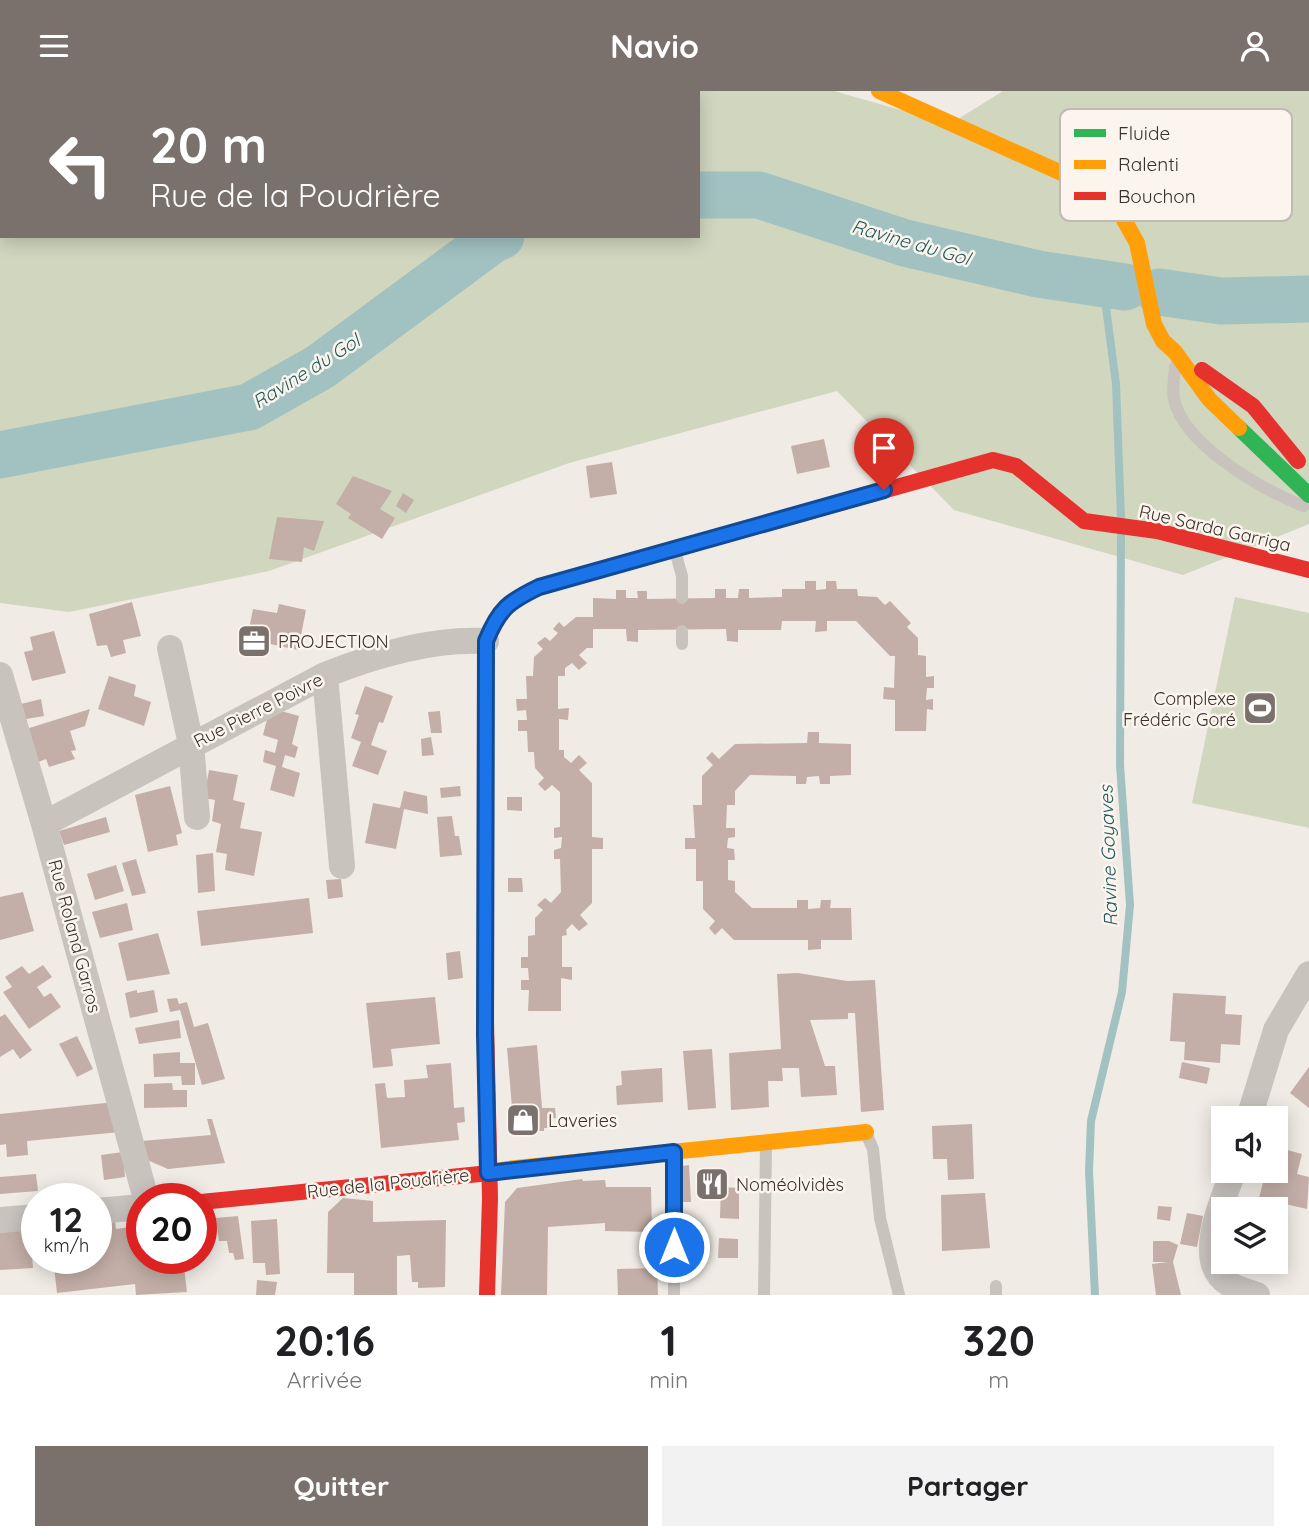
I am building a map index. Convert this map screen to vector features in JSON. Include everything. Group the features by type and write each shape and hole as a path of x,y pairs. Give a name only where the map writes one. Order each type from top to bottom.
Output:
{"street":[{"path":"879,91 1060,172"},
{"path":"1125,221 1137,243 1153,324 1163,341 1252,404 1292,455 1309,472"},
{"path":"1175,352 1209,399 1309,495"},
{"name":"Rue Sarda Garriga","path":"486,1295 490,1198 485,1035 486,641 498,615 511,601 539,587 993,460 1016,466 1084,521 1157,531 1309,570"},
{"name":"Rue Pierre Poivre","path":"44,824 325,675 358,662 441,643 486,641"},
{"path":"170,647 191,744 197,817"},
{"name":"Rue Roland Garros","path":"0,675 44,824 142,1183"},
{"path":"325,675 342,866"},
{"path":"1253,1106 1276,1030 1309,974"},
{"name":"Rue de la Poudrière","path":"217,1200 866,1132"},
{"path":"1229,1183 1210,1243 1212,1260 1229,1285 1257,1295"},
{"path":"0,1220 21,1218"}],"lane":[{"path":"1175,352 1174,400 1191,434 1219,459 1288,500 1309,508"},
{"path":"674,548 682,576 682,598"},
{"path":"866,1132 873,1149 880,1218 899,1295"},
{"path":"764,1295 766,1142"},
{"path":"674,1152 674,1295"}],"green space":[{"path":"700,91 834,91 950,124 1003,91 1309,91 1309,524 1183,575 954,510 837,391 569,463 269,571 69,612 0,603 0,238 700,238"},
{"name":"Complexe Frédéric Goré","path":"1235,597 1309,613 1309,828 1192,803"}],"building":[{"path":"824,439 830,467 797,474 791,446"},
{"path":"612,462 617,494 590,498 586,466"},
{"path":"353,476 392,491 380,509 395,518 382,539 348,518 351,514 336,504"},
{"path":"403,493 414,500 406,513 396,506"},
{"path":"277,517 324,521 314,551 304,547 302,562 269,559"},
{"path":"805,581 816,581 816,590 826,589 826,581 836,581 837,589 857,589 858,596 877,597 885,605 890,601 911,623 907,627 918,638 918,655 926,656 926,677 934,676 934,688 927,688 926,700 933,699 933,710 927,709 926,731 895,731 895,700 883,699 884,687 894,688 895,656 890,656 856,621 827,621 827,631 815,632 816,621 782,621 781,630 738,630 738,642 727,641 726,629 638,630 638,642 627,641 626,629 593,629 593,648 587,648 579,655 587,663 579,670 572,663 565,668 565,676 558,676 558,709 569,708 568,720 559,719 559,750 564,750 564,757 571,763 579,755 587,763 579,770 592,783 592,837 603,838 603,849 592,849 592,903 580,915 588,924 579,931 572,924 566,930 567,935 562,936 562,967 572,967 572,980 561,978 561,1011 528,1011 529,990 521,990 521,980 529,980 528,968 521,968 521,957 528,957 528,936 535,935 535,918 543,910 537,905 545,898 551,903 561,892 560,859 554,859 554,850 561,848 562,837 554,838 554,828 560,827 560,792 552,785 545,791 538,784 544,778 535,768 534,752 528,752 527,731 518,731 518,720 527,720 526,710 517,711 516,699 527,699 526,676 533,676 534,657 543,649 537,643 545,637 550,641 558,633 553,629 559,622 564,627 576,617 593,617 593,598 616,599 616,590 626,590 626,598 638,598 637,591 647,591 647,599 715,598 715,589 726,589 726,598 738,598 739,589 749,589 749,598 782,597 782,589 805,589"},
{"path":"132,602 141,636 123,640 126,653 111,657 107,645 97,646 89,614"},
{"path":"279,604 306,610 298,650 247,639 253,609 277,613"},
{"path":"54,631 66,673 32,681 24,652 33,650 30,637"},
{"path":"109,676 136,685 134,696 151,702 144,726 98,709"},
{"path":"365,686 393,696 383,723 379,722 371,745 387,751 378,775 352,766 361,742 351,738 359,715 355,714"},
{"path":"41,699 44,716 20,720 17,705"},
{"path":"270,708 299,716 292,744 298,747 295,758 285,755 282,767 300,773 294,797 270,790 276,766 263,762 265,750 275,753 278,740 263,735"},
{"path":"90,709 85,726 70,731 76,750 71,751 75,759 49,767 46,759 33,764 23,730"},
{"path":"440,711 442,733 431,733 428,712"},
{"path":"808,732 819,732 819,743 851,744 851,775 830,776 830,784 820,784 819,776 807,777 806,784 796,784 796,776 750,775 735,791 735,805 727,805 726,828 735,828 735,837 728,838 727,848 734,849 735,860 728,860 728,880 735,881 735,892 752,908 797,908 797,900 808,900 808,909 820,908 821,900 831,900 830,908 851,908 852,940 821,940 821,949 808,950 808,940 734,940 722,928 715,935 709,928 715,921 703,909 703,881 696,881 696,849 685,849 685,838 695,838 693,805 702,805 702,776 713,765 706,758 712,752 719,759 735,744 807,743"},
{"path":"431,737 434,755 422,756 421,739"},
{"path":"209,770 238,775 233,800 245,803 240,828 262,832 254,876 225,870 227,854 216,852 221,824 212,821 215,800 204,798"},
{"path":"170,786 182,833 176,835 178,845 148,852 135,795"},
{"path":"460,786 461,796 441,798 440,788"},
{"path":"404,791 427,796 428,814 404,809 396,849 365,843 373,803 400,808"},
{"path":"507,797 522,797 522,811 507,810"},
{"path":"452,816 462,855 440,857 437,817"},
{"path":"106,817 110,832 64,845 59,831"},
{"path":"213,853 215,891 198,893 196,855"},
{"path":"136,859 146,893 132,896 122,863"},
{"path":"116,865 124,891 95,900 87,874"},
{"path":"508,878 522,878 523,892 508,892"},
{"path":"341,879 343,897 328,899 326,880"},
{"path":"23,892 34,931 0,940 0,897"},
{"path":"309,898 313,933 201,946 197,911"},
{"path":"127,903 133,930 100,938 92,912"},
{"path":"158,933 170,974 127,981 118,943"},
{"path":"460,951 463,978 448,980 446,953"},
{"path":"43,965 52,977 37,987 44,997 51,993 61,1007 29,1029 3,992 12,987 5,977 22,966 29,974"},
{"path":"798,973 847,981 875,980 884,1110 861,1112 855,1013 848,1013 848,1019 810,1020 825,1066 835,1066 837,1095 801,1097 799,1068 782,1068 783,1081 768,1081 769,1107 731,1110 729,1053 781,1049 777,974"},
{"path":"137,990 137,993 154,990 158,1012 130,1018 125,993"},
{"path":"1173,993 1226,996 1225,1014 1242,1015 1240,1045 1221,1044 1220,1063 1184,1060 1185,1042 1170,1041"},
{"path":"435,997 440,1044 391,1049 393,1066 373,1068 366,1003"},
{"path":"177,998 179,1004 187,1002 194,1027 208,1023 225,1079 202,1085 180,1010 170,1012 167,999"},
{"path":"5,1014 32,1050 20,1059 13,1049 0,1057 0,1017"},
{"path":"179,1020 181,1038 139,1044 135,1028"},
{"path":"77,1036 93,1069 77,1077 59,1044"},
{"path":"537,1045 542,1108 555,1108 556,1118 547,1119 548,1128 544,1128 544,1131 514,1131 507,1048"},
{"path":"712,1049 716,1108 688,1110 683,1051"},
{"path":"180,1052 180,1063 195,1063 195,1085 182,1085 181,1076 154,1077 153,1054"},
{"path":"1182,1062 1210,1068 1207,1084 1179,1078"},
{"path":"451,1063 454,1108 464,1107 465,1122 457,1123 459,1140 381,1148 375,1084 385,1083 387,1098 405,1097 404,1080 428,1078 426,1065"},
{"path":"1309,1067 1309,1108 1290,1093"},
{"path":"662,1068 663,1102 617,1105 616,1086 622,1085 621,1071"},
{"path":"172,1083 173,1090 187,1090 187,1107 144,1108 144,1084"},
{"path":"115,1102 120,1132 27,1141 28,1155 7,1157 6,1144 0,1145 0,1114"},
{"path":"207,1119 212,1119 225,1163 168,1169 147,1160 142,1141 211,1135"},
{"path":"972,1124 974,1179 948,1180 947,1159 933,1159 932,1126"},
{"path":"1288,1150 1302,1154 1297,1174 1309,1177 1307,1209 1288,1205 1288,1197 1259,1197 1263,1183 1288,1183"},
{"path":"123,1152 125,1177 104,1180 101,1155"},
{"path":"689,1165 691,1202 681,1202 681,1166"},
{"path":"36,1174 37,1183 21,1183 21,1192 0,1194 0,1177"},
{"path":"582,1179 605,1180 606,1187 651,1187 652,1232 605,1231 605,1223 548,1227 547,1295 501,1295 505,1202 517,1188"},
{"path":"721,1187 739,1188 739,1219 720,1218"},
{"path":"985,1193 990,1248 942,1251 941,1195"},
{"path":"343,1198 373,1201 373,1222 446,1220 445,1287 418,1288 418,1282 412,1282 410,1255 397,1256 397,1295 354,1295 354,1273 327,1273 328,1212"},
{"path":"1158,1206 1172,1207 1170,1221 1157,1219"},
{"path":"1187,1213 1203,1216 1197,1247 1180,1244"},
{"path":"238,1216 244,1259 235,1260 233,1253 229,1253 227,1241 219,1241 217,1218"},
{"path":"277,1219 280,1274 266,1275 265,1263 253,1263 251,1221"},
{"path":"112,1220 115,1220 116,1229 126,1228 126,1274 185,1274 187,1292 136,1295 135,1284 57,1293 55,1274 112,1274"},
{"path":"21,1230 21,1269 0,1270 0,1233"},
{"path":"719,1238 738,1239 738,1258 718,1258"},
{"path":"1153,1241 1169,1241 1178,1245 1173,1262 1181,1295 1156,1295 1152,1264 1168,1262 1153,1262"},
{"path":"657,1268 658,1295 618,1295 617,1269"},
{"path":"257,1280 277,1282 275,1295 256,1295"}],"waterway":[{"name":"Ravine du Gol","path":"700,195 759,195 905,243 1038,274 1125,287"},
{"name":"Ravine du Gol","path":"0,455 249,407 320,367 496,238"},
{"path":"1103,284 1116,384 1121,518"},
{"name":"Ravine du Gol","path":"1159,292 1221,301 1309,299"},
{"name":"Ravine Goyaves","path":"1095,1295 1089,1171 1091,1121 1122,992 1130,905 1120,765 1121,535"}],"traffic: fast":[{"path":"1239,428 1309,495"},
{"path":"485,977 486,641 495,621 505,608"}],"traffic: slow":[{"path":"879,91 1060,172"},
{"path":"1125,221 1137,243 1154,324 1163,341 1175,352 1209,399 1239,428"},
{"path":"505,608 539,587 790,517"},
{"path":"480,1174 866,1132"}],"traffic: jam":[{"path":"1202,370 1253,406 1298,461"},
{"path":"790,517 993,460 1016,466 1084,521 1157,531 1309,570"},
{"path":"485,977 490,1198 487,1295"},
{"path":"217,1200 480,1174"}],"place":[{"name":"PROJECTION","path":"254,641"},
{"name":"Complexe Frédéric Goré","path":"1260,708"},
{"name":"Laveries","path":"523,1120"},
{"name":"Noméolvidès","path":"712,1184"}],"route":[{"path":"674,1247 674,1152 488,1173 485,1035 486,641 498,615 511,601 539,587 884,490"}]}
